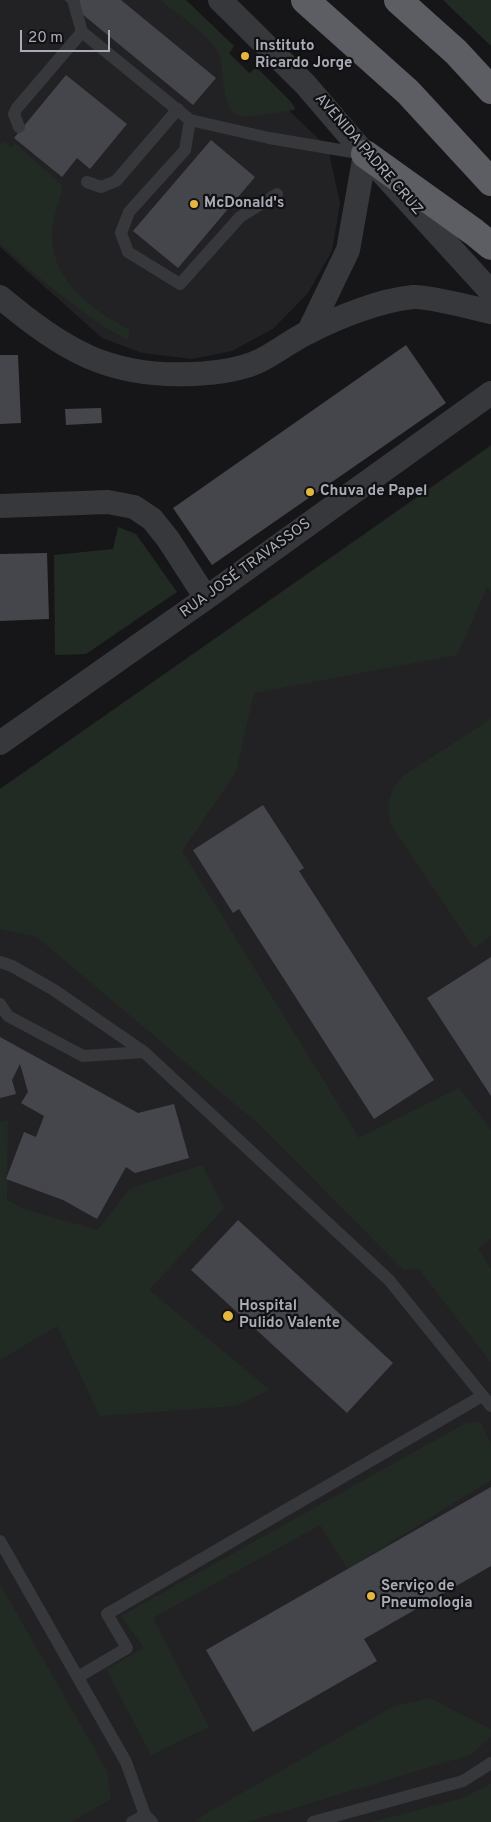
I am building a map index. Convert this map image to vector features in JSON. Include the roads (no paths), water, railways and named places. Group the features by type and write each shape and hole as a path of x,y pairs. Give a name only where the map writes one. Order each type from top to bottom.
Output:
{"highway":[{"path":"304,0 408,92 491,182"},
{"path":"398,0 456,52 491,90"},
{"path":"365,154 491,246"}],"street":[{"name":"AVENIDA PADRE CRUZ","path":"220,0 305,84 365,154 491,292"},
{"path":"310,331 348,250 365,154"},
{"path":"0,297 34,326 65,347 120,370 168,375 212,373 256,363 310,331 380,304 415,297 491,312"},
{"name":"RUA JOSÉ TRAVASSOS","path":"0,743 206,598 491,393"},
{"path":"0,506 108,502 134,507 152,519 168,539 206,598"}],"lane":[{"path":"73,0 82,32 190,120 269,138 365,154"},
{"path":"19,127 14,114 17,108 82,32"},
{"path":"87,182 101,187 116,181 178,109"},
{"path":"190,120 185,150 129,212 121,233 128,252 180,284 240,217 277,194"},
{"path":"0,962 12,966 54,990 144,1052 390,1280 491,1406"},
{"path":"0,1004 8,1016 83,1056 144,1052"},
{"path":"78,1677 127,1648 107,1614 482,1396"},
{"path":"0,1541 126,1762 148,1818 132,1822"},
{"path":"313,1822 463,1781 491,1763"}],"place":[{"name":"Instituto Ricardo Jorge","path":"245,56"},
{"name":"McDonald's","path":"194,204"},
{"name":"Chuva de Papel","path":"310,492"},
{"name":"Hospital Pulido Valente","path":"228,1316"},
{"name":"Serviço de Pneumologia","path":"371,1596"}]}
